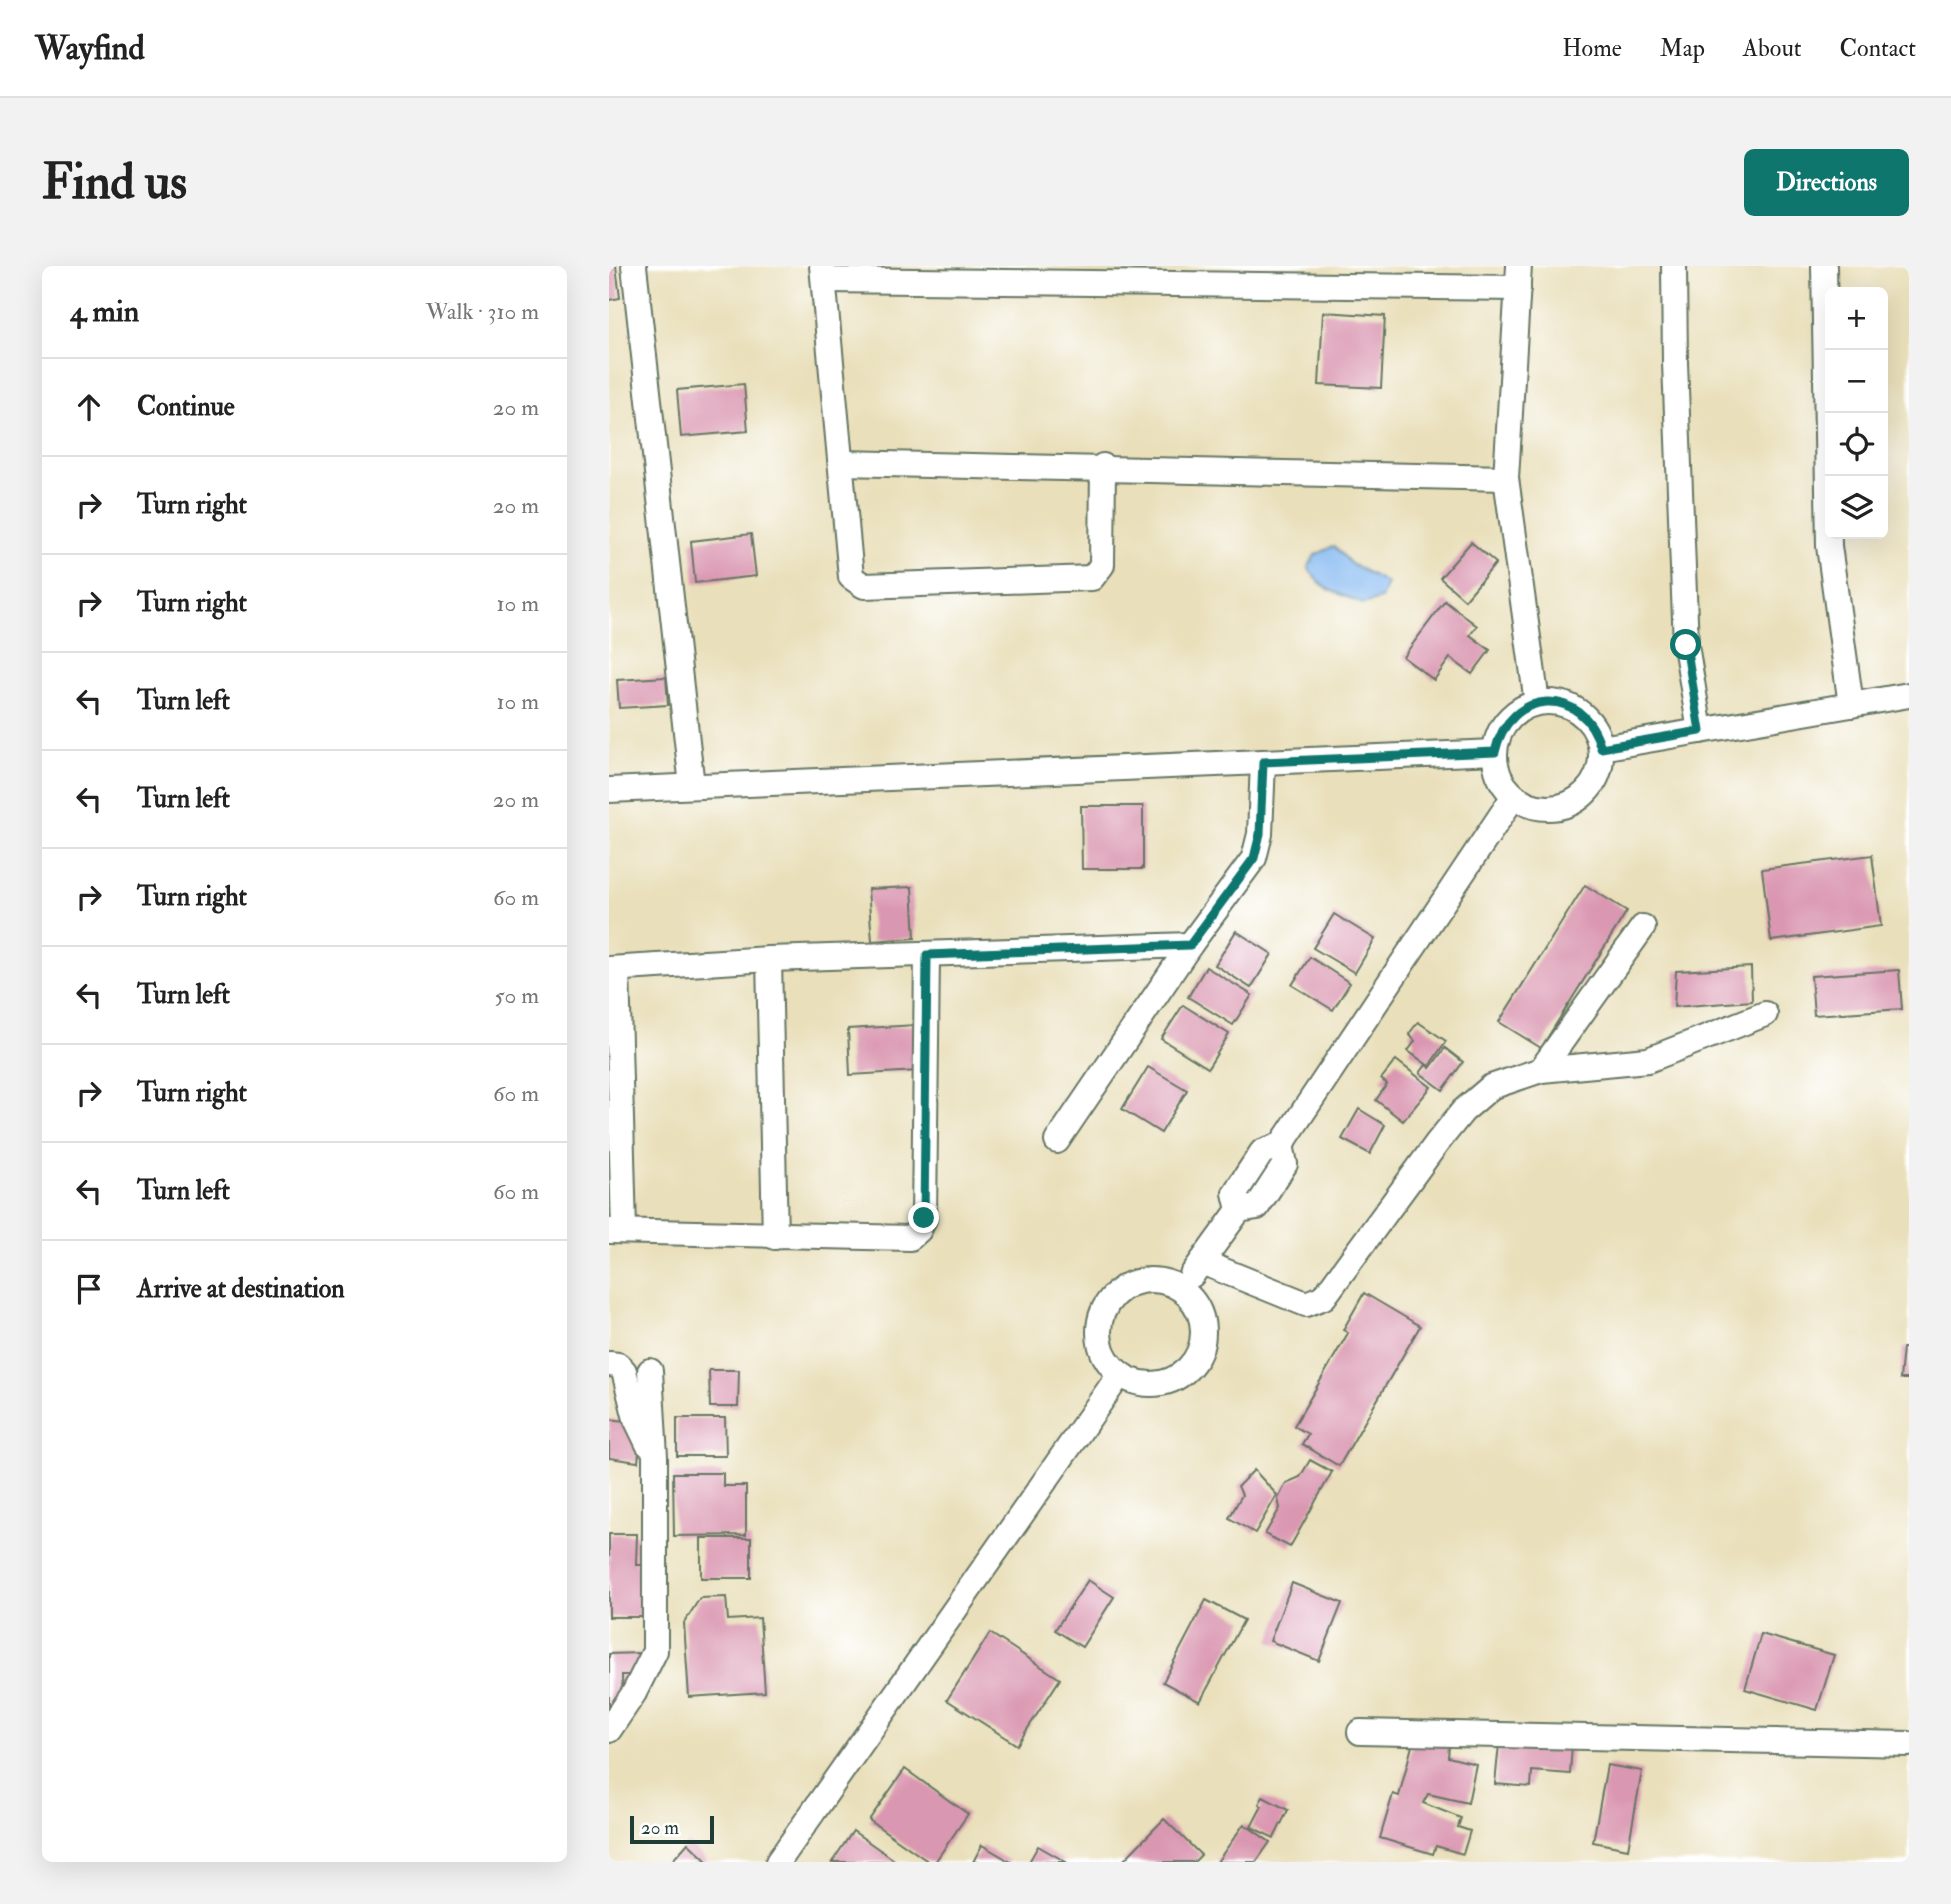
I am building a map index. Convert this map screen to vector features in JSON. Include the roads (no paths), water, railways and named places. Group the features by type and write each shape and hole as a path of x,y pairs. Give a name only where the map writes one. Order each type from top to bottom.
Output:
{"street":[{"path":"634,266 692,786"},
{"path":"1674,266 1686,645 1700,731"},
{"path":"1824,266 1829,546 1851,705"},
{"path":"1103,466 1102,565 1092,579 864,586 851,577 824,273 1518,277 1506,478 1537,703"},
{"path":"842,463 1103,466 1506,478"},
{"path":"1601,748 1909,695"},
{"path":"1554,702 1571,706 1586,717 1596,731 1601,748 1600,766 1593,783 1581,796 1565,805 1547,808 1514,796 1497,769 1495,752 1499,736 1508,721 1521,709 1537,703 1554,702"},
{"path":"609,790 1495,752"},
{"path":"1057,1141 1190,945 1254,858 1260,834 1263,762"},
{"path":"1181,1289 1239,1210 1257,1207 1285,1164 1281,1145 1514,796"},
{"path":"1541,1070 1643,927"},
{"path":"927,955 924,1218 919,1230 910,1238 775,1237 617,1231 613,969 769,959 1190,945"},
{"path":"769,959 775,1237"},
{"path":"1202,1262 1306,1304 1316,1302 1324,1297 1463,1111 1491,1087 1541,1070 1648,1060 1765,1014"},
{"path":"1135,1282 1167,1282 1181,1289 1194,1303 1202,1320 1198,1355 1179,1375 1154,1384 1136,1382 1120,1374 1108,1363 1101,1348 1101,1315 1108,1301 1135,1282"},
{"path":"609,1364 618,1365 624,1371 636,1419 655,1457"},
{"path":"609,1730 634,1693 655,1651 655,1457 650,1371"},
{"path":"778,1862 1120,1374"},
{"path":"1360,1732 1909,1744"}],"water":[{"path":"1334,546 1351,564 1387,583 1381,599 1363,604 1330,590 1319,582 1308,568 1315,555"}]}
